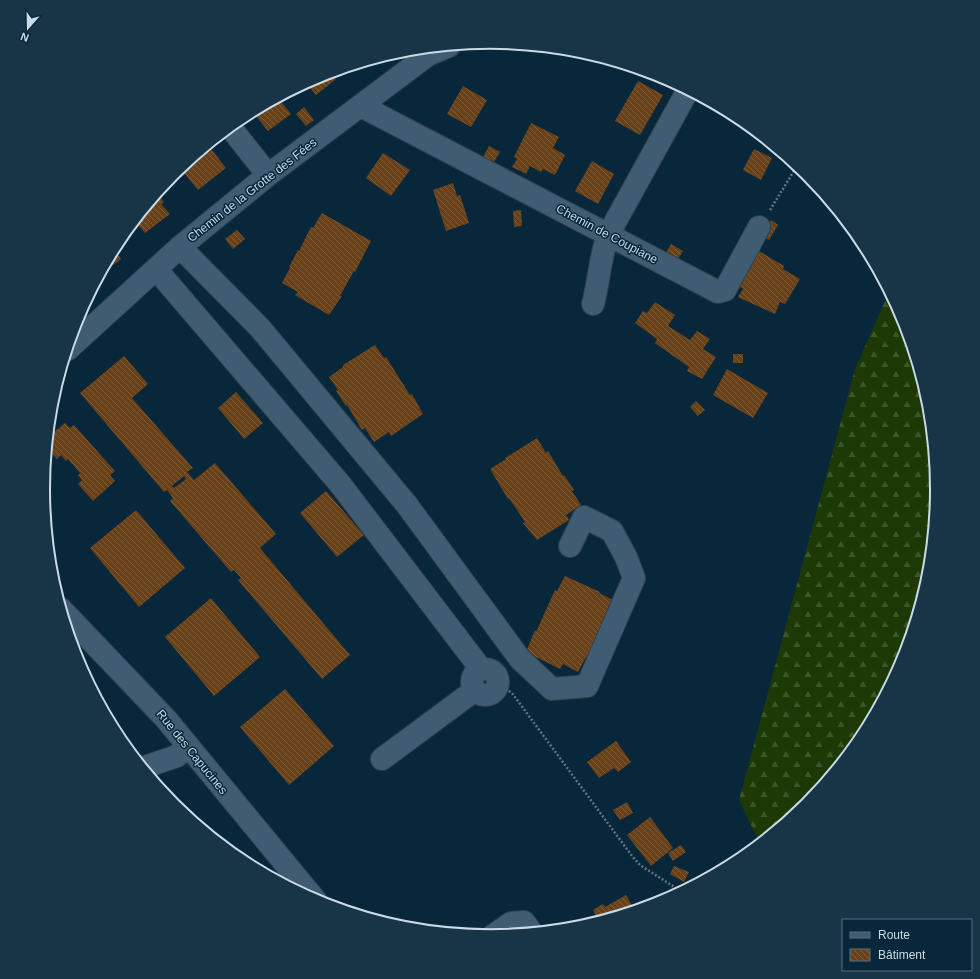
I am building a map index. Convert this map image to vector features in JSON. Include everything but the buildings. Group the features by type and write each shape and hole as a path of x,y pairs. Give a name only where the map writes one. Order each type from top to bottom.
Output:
{"street":[{"name":"Chemin de la Grotte des Fées","path":"75,343 180,247 268,175 433,53"},
{"path":"593,304 600,276 604,246 608,235 686,94"},
{"name":"Chemin de Coupiane","path":"361,106 718,292 725,290 759,227"},
{"path":"234,131 268,175"},
{"path":"180,247 260,328 407,505 520,659 552,689 587,686 634,578 626,557 612,531 584,517 570,546"},
{"path":"156,269 340,484 481,669"},
{"name":"Rue des Capucines","path":"70,621 146,696 307,890"},
{"path":"486,668 494,672 499,684 491,694 482,695 473,687 473,678 477,671 486,668"},
{"path":"382,759 475,690"},
{"path":"148,766 177,756 187,746"},
{"path":"502,930 511,923 524,922 528,928"}],"path":[{"path":"759,227 794,171"},
{"path":"499,684 512,692 632,856 640,865 677,889"}],"green space":[{"path":"886,298 907,348 922,404 927,432 930,461 930,518 922,575 907,631 897,658 871,710 839,758 821,780 780,821 758,839 739,800 855,369"}]}
